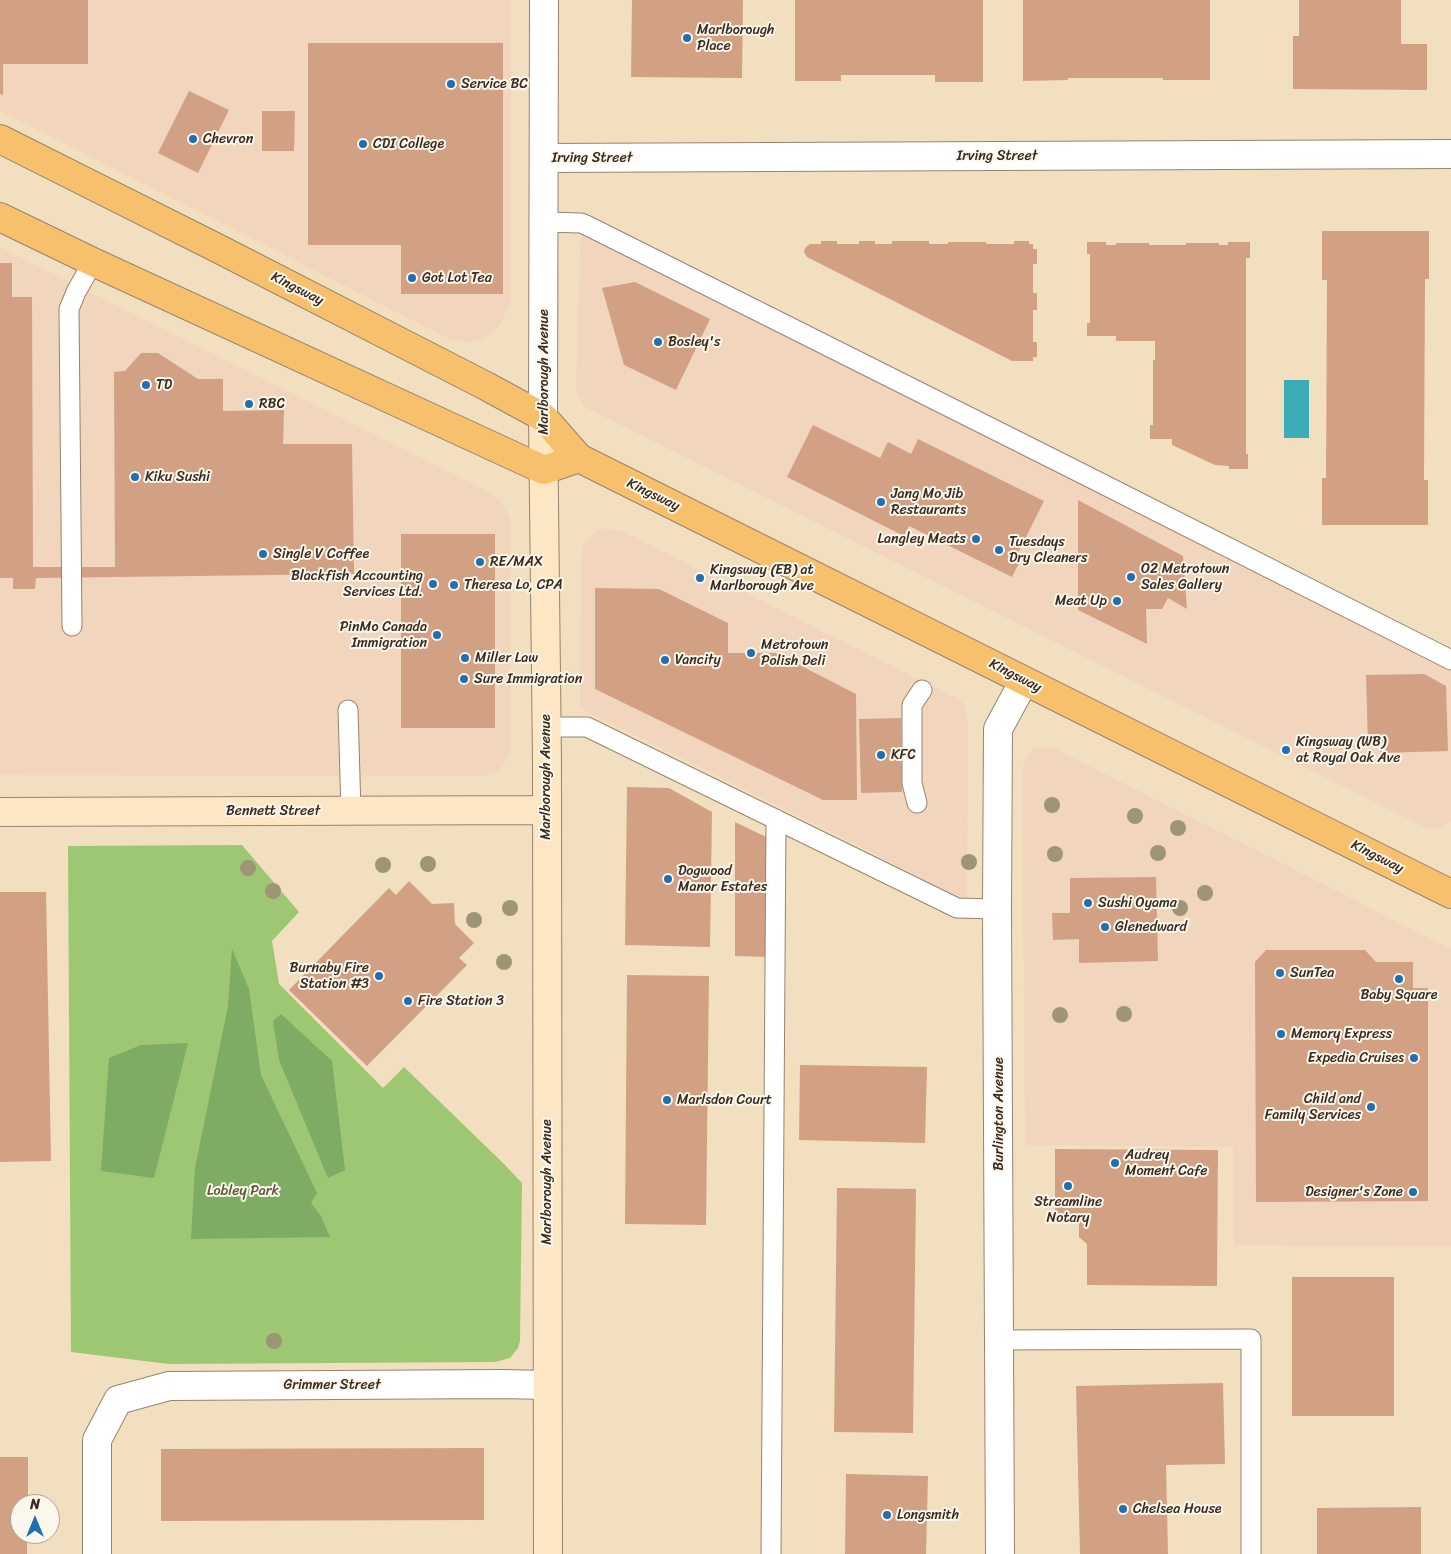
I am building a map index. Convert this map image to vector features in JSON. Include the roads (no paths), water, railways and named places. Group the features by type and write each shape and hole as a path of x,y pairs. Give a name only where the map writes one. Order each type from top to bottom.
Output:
{"main road":[{"name":"Kingsway","path":"0,139 292,286 543,417 579,458 1451,894"},
{"path":"0,217 93,262 544,470 579,458"}],"street":[{"name":"Marlborough Avenue","path":"544,0 543,417 546,727 548,1554"},
{"name":"Irving Street","path":"544,158 1451,154"},
{"name":"Burlington Avenue","path":"1000,1554 998,730 1024,681"},
{"name":"Bennett Street","path":"0,812 546,810"},
{"name":"Grimmer Street","path":"97,1554 97,1440 118,1400 169,1386 548,1385"}],"lane":[{"path":"544,222 581,223 586,225 1451,660"},
{"path":"72,626 69,309 93,262"},
{"path":"917,803 912,783 912,705 922,690"},
{"path":"348,710 351,811"},
{"path":"546,727 587,727 957,908 997,909"},
{"path":"771,1554 776,819"},
{"path":"999,1340 1251,1339 1251,1554"}],"water":[{"path":"1284,380 1309,380 1309,438 1284,438"}],"place":[{"name":"Marlborough Place","path":"687,38"},
{"name":"Service BC","path":"451,84"},
{"name":"Chevron","path":"193,139"},
{"name":"CDI College","path":"363,144"},
{"name":"Got Lot Tea","path":"412,278"},
{"name":"Bosley's","path":"658,342"},
{"name":"TD","path":"146,385"},
{"name":"RBC","path":"249,404"},
{"name":"Kiku Sushi","path":"135,477"},
{"name":"Jang Mo Jib Restaurants","path":"881,502"},
{"name":"Langley Meats","path":"976,539"},
{"name":"Tuesdays Dry Cleaners","path":"999,550"},
{"name":"Single V Coffee","path":"263,554"},
{"name":"RE/MAX","path":"480,562"},
{"name":"O2 Metrotown Sales Gallery","path":"1131,577"},
{"name":"Kingsway (EB) at Marlborough Ave","path":"700,578"},
{"name":"Blackfish Accounting Services Ltd.","path":"433,584"},
{"name":"Theresa Lo, CPA","path":"454,585"},
{"name":"Meat Up","path":"1117,601"},
{"name":"PinMo Canada Immigration","path":"437,635"},
{"name":"Metrotown Polish Deli","path":"751,653"},
{"name":"Miller Law","path":"465,658"},
{"name":"Vancity","path":"665,660"},
{"name":"Sure Immigration","path":"464,679"},
{"name":"Kingsway (WB) at Royal Oak Ave","path":"1286,750"},
{"name":"KFC","path":"881,755"},
{"name":"Dogwood Manor Estates","path":"668,879"},
{"name":"Sushi Oyama","path":"1088,903"},
{"name":"Glenedward","path":"1105,927"},
{"name":"SunTea","path":"1280,973"},
{"name":"Burnaby Fire Station #3","path":"379,976"},
{"name":"Baby Square","path":"1399,979"},
{"name":"Fire Station 3","path":"408,1001"},
{"name":"Memory Express","path":"1281,1034"},
{"name":"Expedia Cruises","path":"1414,1058"},
{"name":"Marlsdon Court","path":"667,1100"},
{"name":"Child and Family Services","path":"1371,1107"},
{"name":"Audrey Moment Cafe","path":"1115,1163"},
{"name":"Streamline Notary","path":"1068,1186"},
{"name":"Designer's Zone","path":"1413,1192"},
{"name":"Chelsea House","path":"1123,1509"},
{"name":"Longsmith","path":"887,1515"}],"park label":[{"name":"Lobley Park","path":"243,1191"}]}
